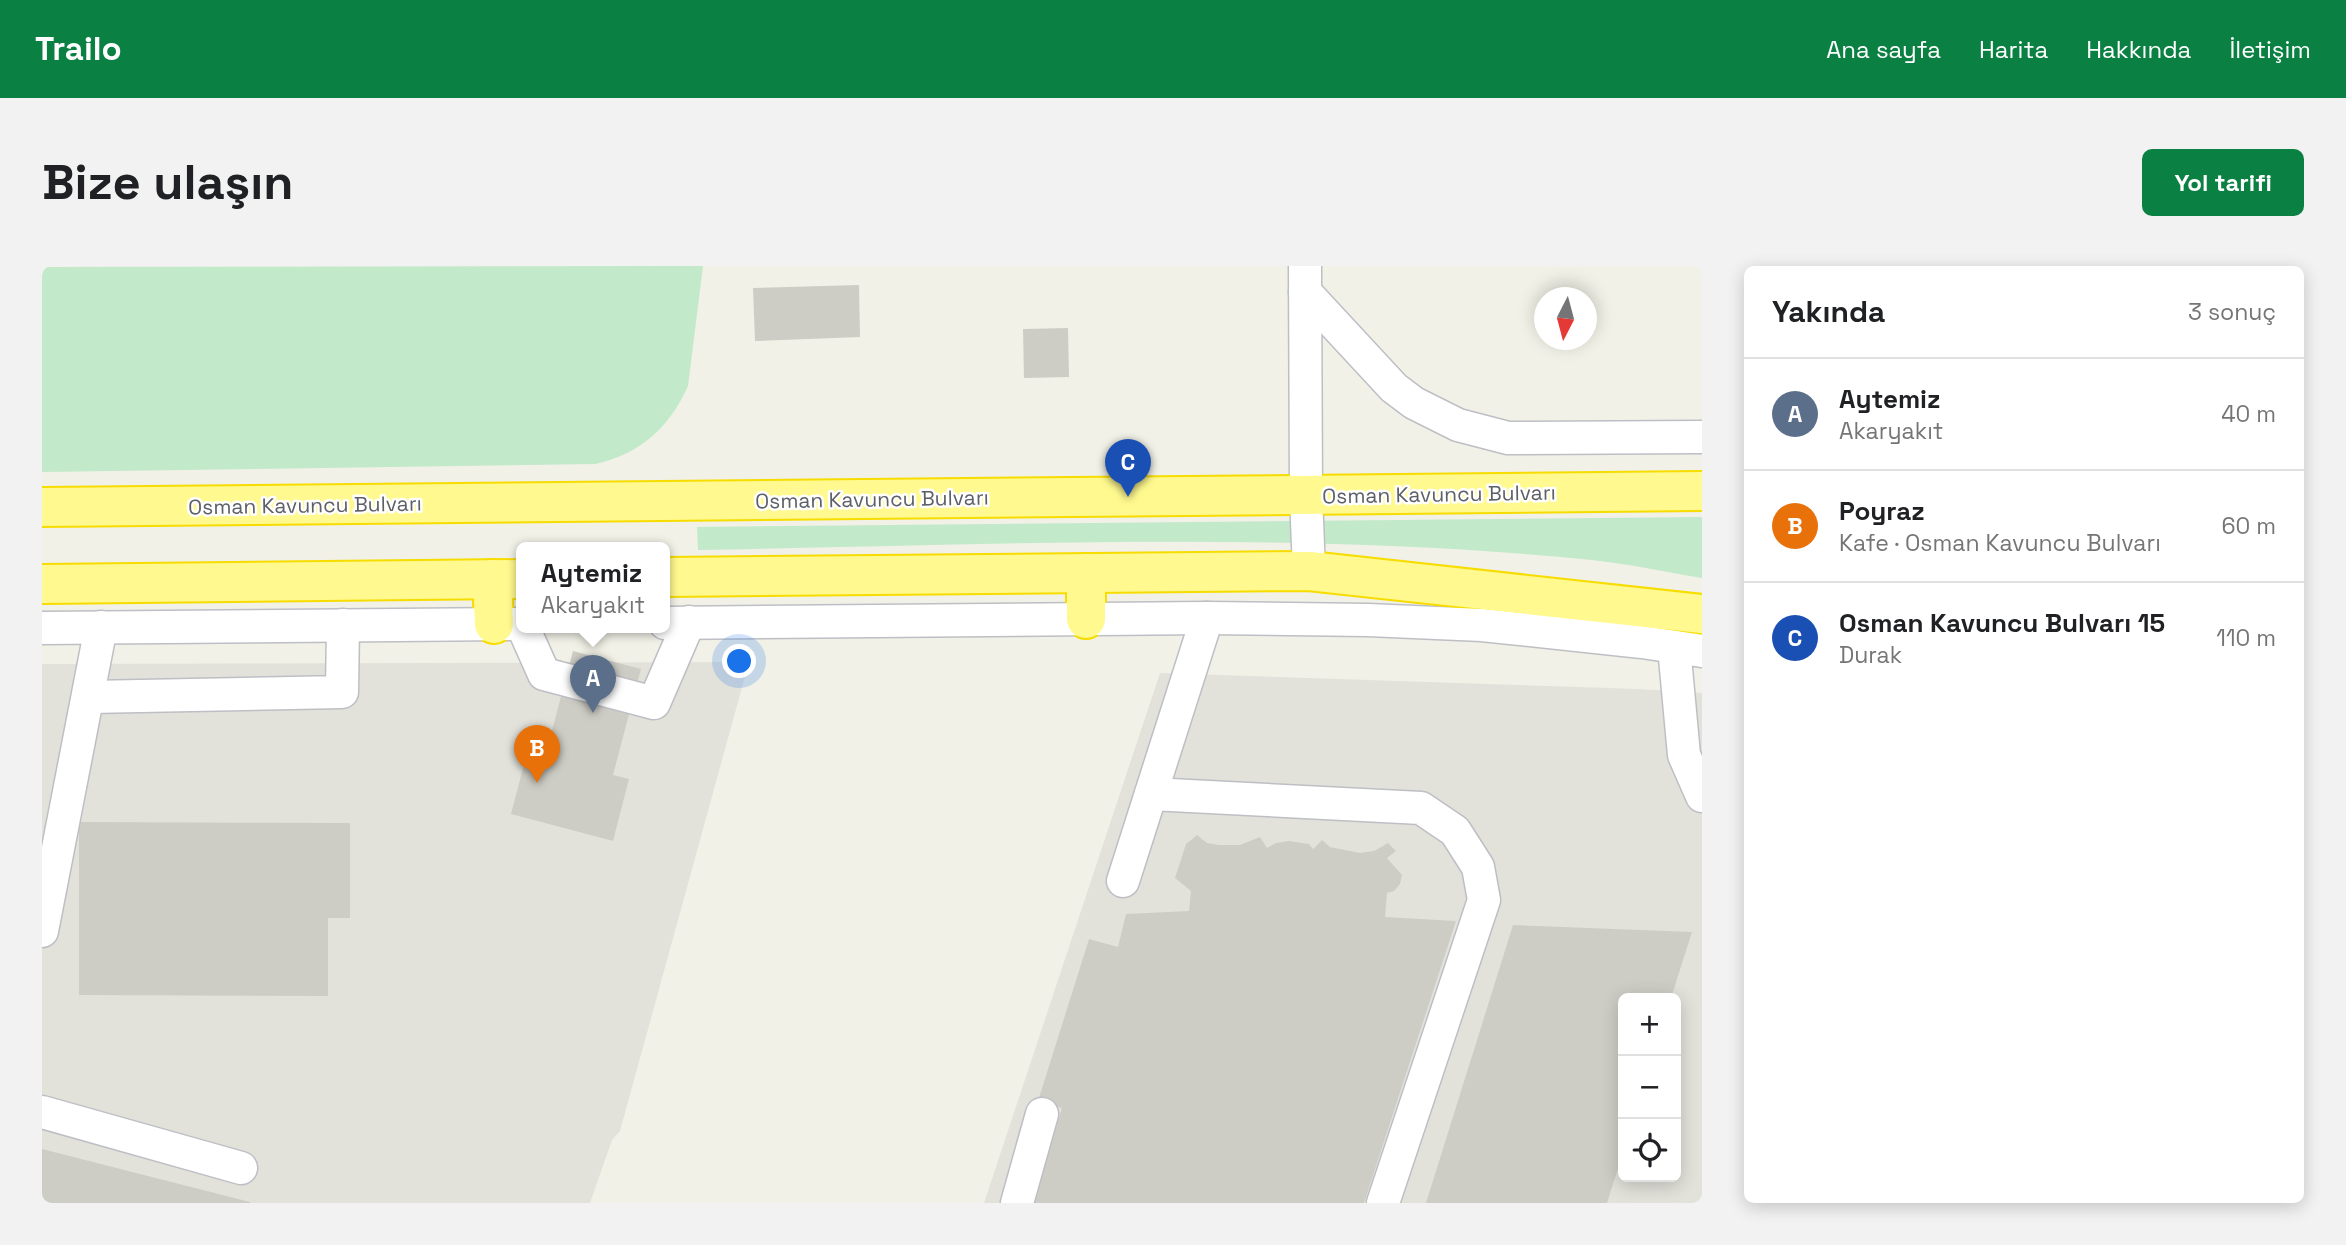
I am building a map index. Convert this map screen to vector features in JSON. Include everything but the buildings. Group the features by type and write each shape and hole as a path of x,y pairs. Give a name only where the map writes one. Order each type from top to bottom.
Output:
{"highway":[{"name":"Osman Kavuncu Bulvarı","path":"42,507 1702,491"},
{"path":"670,578 1308,571 1702,614"},
{"path":"1086,573 1086,619"},
{"path":"42,584 507,579 513,625"}],"street":[{"path":"1305,279 1394,388 1435,416 1483,433 1508,438 1702,437"},
{"path":"1305,279 1308,571"},
{"path":"1123,881 1207,618"},
{"path":"518,633 544,674 654,703 677,623 1207,618 1368,620 1482,625 1642,642 1688,649 1684,755 1702,796"},
{"path":"89,697 342,692 343,625"},
{"path":"42,628 513,625"},
{"path":"42,931 101,628"},
{"path":"1151,794 1421,807 1455,831 1478,867 1485,900 1383,1203"},
{"path":"42,1112 241,1168"},
{"path":"1017,1203 1042,1114"}],"shaded area":[{"path":"749,662 620,1131 612,1140 590,1203 42,1203 42,664"},
{"path":"1160,673 1702,693 1702,1203 984,1203"}],"green space":[{"path":"703,266 688,386 672,414 651,437 626,454 611,460 595,464 42,472 42,267"},
{"path":"1702,517 1702,578 1592,560 1369,545 1145,542 698,550 697,527"}],"place":[{"name":"Osman Kavuncu Bulvarı 15","path":"1128,497"},
{"name":"Aytemiz","path":"593,713"},
{"name":"Poyraz","path":"537,783"}]}
